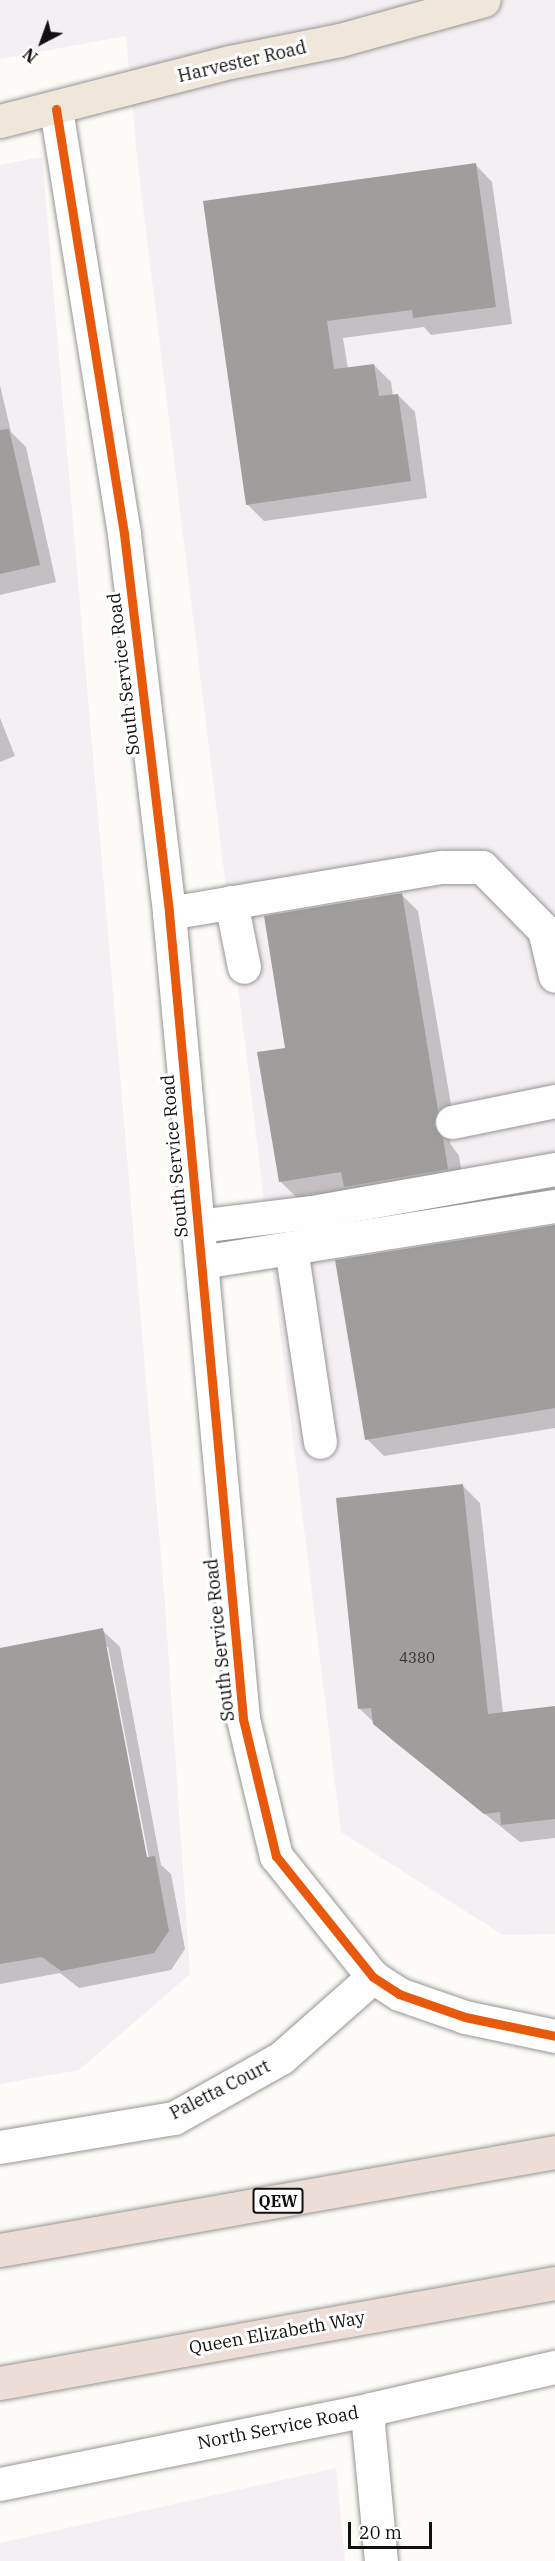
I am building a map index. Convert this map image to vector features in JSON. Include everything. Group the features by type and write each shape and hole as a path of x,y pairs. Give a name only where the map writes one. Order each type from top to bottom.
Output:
{"highway":[{"name":"QEW","path":"0,2250 555,2152"},
{"name":"Queen Elizabeth Way","path":"10,2384 555,2283"}],"main road":[{"name":"Harvester Road","path":"0,121 56,109 484,0"}],"street":[{"name":"South Service Road","path":"56,109 124,534 169,913 243,1719 276,1856 374,1977 399,1994 465,2017 555,2036"},
{"path":"169,913 442,867 482,867 544,930 555,976"},
{"path":"231,902 244,967"},
{"path":"452,1122 555,1101"},
{"path":"198,1226 312,1212 555,1169"},
{"path":"201,1263 555,1206"},
{"path":"291,1248 320,1442"},
{"name":"Paletta Court","path":"0,2147 174,2118 281,2058 374,1977"},
{"name":"North Service Road","path":"0,2484 371,2409 555,2367"},
{"path":"371,2409 368,2424 381,2561"}],"shaded area":[{"path":"0,0 555,0 555,1934 503,1935 341,1832 137,157 126,36 0,59"},
{"path":"42,157 165,1604 190,1974 79,2070 0,2084 0,165"},
{"path":"336,2468 345,2561 0,2561 0,2543"}],"building":[{"path":"476,163 496,307 413,318 412,310 327,321 334,369 374,364 379,396 398,394 411,481 246,505 203,201"},
{"path":"9,429 40,565 0,574 0,430"},
{"path":"402,893 438,1110 434,1125 443,1138 448,1169 344,1187 341,1172 279,1182 257,1052 285,1048 264,916"},
{"path":"555,1225 555,1408 365,1440 335,1260"},
{"path":"463,1484 488,1714 555,1706 555,1819 501,1825 500,1812 484,1814 373,1724 371,1708 358,1709 336,1498"},
{"path":"103,1628 147,1857 155,1856 169,1931 154,1953 61,1971 42,1957 0,1964 0,1648"}],"cycle path":[{"path":"56,109 124,534 169,913 243,1719 276,1856 373,1977 399,1994 465,2017 555,2036"}]}
